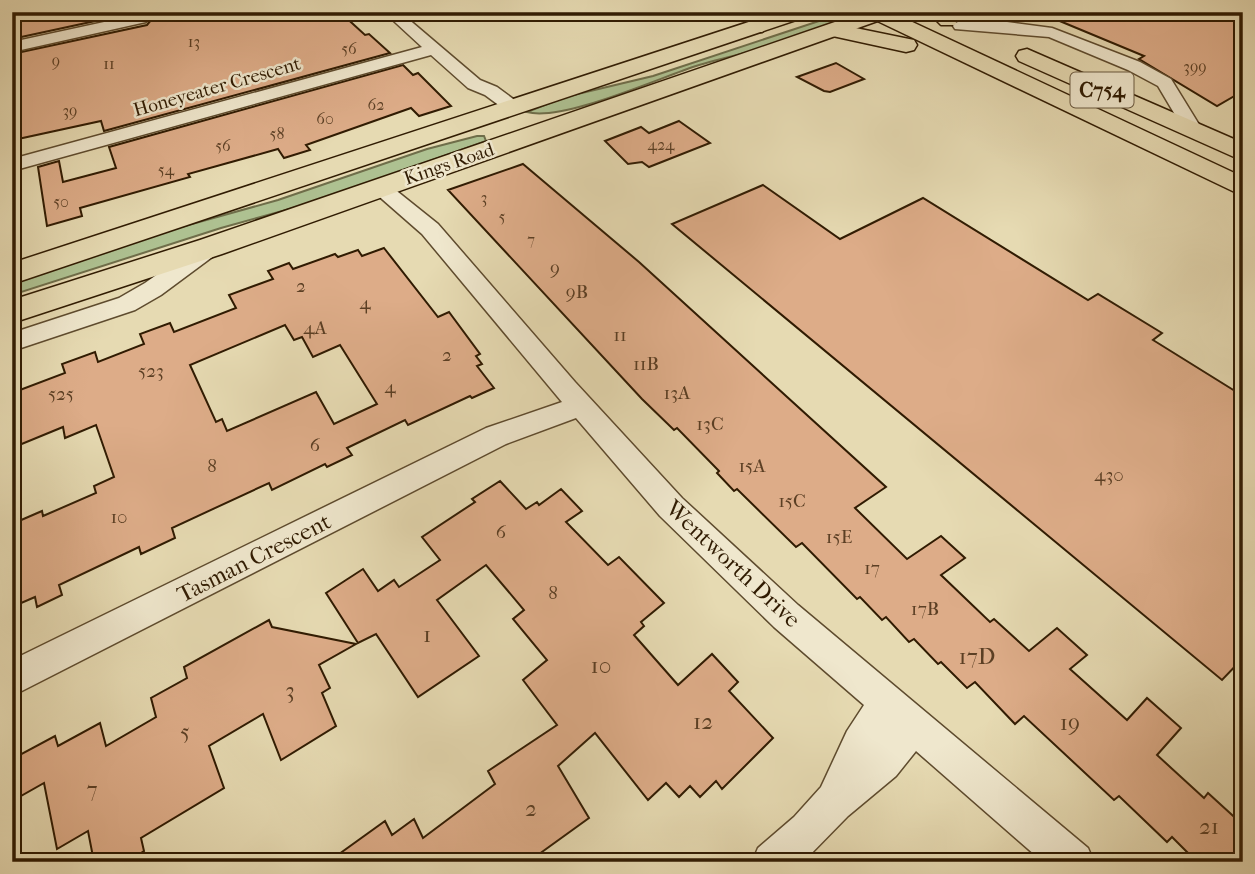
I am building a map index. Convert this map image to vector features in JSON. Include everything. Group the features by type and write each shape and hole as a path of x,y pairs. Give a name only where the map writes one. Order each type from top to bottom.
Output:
{"main road":[{"path":"754,27 779,12"},
{"name":"Kings Road","path":"12,274 800,12"},
{"name":"Kings Road","path":"12,312 211,247 879,13"},
{"name":"C754","path":"879,13 1243,188"},
{"name":"C754","path":"947,18 1243,153"},
{"path":"836,30 871,36 937,54 1059,100"},
{"path":"507,111 519,118 553,116 682,74 715,71"},
{"path":"188,217 301,188 475,131 505,129 535,134"},
{"path":"12,300 198,240 290,219"}],"street":[{"path":"391,12 474,84 480,97 507,111"},
{"path":"947,18 1052,33 1134,66 1166,83 1194,131"},
{"path":"12,47 141,19"},
{"name":"Honeyeater Crescent","path":"12,165 433,49"},
{"name":"Wentworth Drive","path":"390,184 573,398 681,516 786,616 1074,862"},
{"path":"12,342 127,304 153,289 211,247"},
{"name":"Tasman Crescent","path":"12,679 573,398"},
{"path":"772,862 808,831 834,802 883,763 901,712"}],"green space":[{"path":"837,15 844,18 809,34 696,66 586,105 563,111 527,112 565,97 653,76"},
{"path":"484,136 486,141 315,202 221,228 12,295 12,282 174,229 278,200 427,149"}],"building":[{"path":"12,12 137,12 12,39"},
{"path":"143,12 336,12 342,14 365,35 369,34 390,53 104,131 101,121 18,139 17,132 12,133 12,54 147,25 152,19"},
{"path":"1038,12 1243,12 1243,91 1217,106 1139,59 1144,56"},
{"path":"836,63 864,79 830,92 797,77"},
{"path":"403,65 413,75 418,73 451,106 419,116 411,108 306,145 310,150 284,158 278,149 188,174 190,177 80,208 82,216 47,226 38,167 59,161 63,182 116,168 109,147"},
{"path":"679,121 710,143 649,167 642,162 628,164 605,141 641,127 649,133"},
{"path":"523,164 639,262 886,487 855,508 907,559 941,536 965,558 941,575 990,622 994,619 1029,651 1057,628 1087,655 1070,669 1127,720 1147,698 1181,728 1157,755 1204,798 1208,793 1243,825 1243,862 1197,862 1172,837 1167,842 1119,796 1114,800 1024,716 1015,724 975,682 967,688 914,639 909,642 886,617 882,620 860,597 857,599 802,543 796,547 737,489 734,491 717,473 719,471 677,428 674,430 642,399 448,190"},
{"path":"763,185 840,239 923,198 1088,300 1098,294 1162,333 1153,340 1243,396 1243,658 1222,680 672,224"},
{"path":"384,248 438,317 449,312 480,354 476,356 482,364 477,366 494,388 472,398 470,396 408,425 405,420 347,448 352,455 327,467 325,464 272,490 269,483 172,528 175,538 141,554 139,547 59,585 62,595 37,607 35,597 12,607 12,524 42,511 43,516 96,493 94,486 114,477 96,425 65,438 63,427 12,448 12,393 65,373 62,364 95,352 98,362 144,344 140,334 170,323 174,332 236,308 229,295 273,279 268,271 289,263 293,269 335,254 338,257 358,250 362,256","holes":["285,325 294,340 302,337 313,357 340,345 377,404 334,424 316,392 227,431 222,419 216,422 190,365"]},
{"path":"500,481 526,509 537,502 539,505 561,489 582,511 566,522 608,565 619,557 664,603 641,622 644,626 634,635 678,685 712,654 738,682 729,691 773,738 722,789 716,781 700,797 690,786 679,797 666,783 648,800 595,733 558,766 589,818 528,862 328,862 385,821 392,835 414,819 423,838 495,784 488,771 557,725 523,680 547,660 513,619 524,610 486,565 437,600 479,656 418,697 376,634 358,643 326,593 363,569 378,591 394,580 399,587 440,560 422,537 475,502 472,499"},
{"path":"269,620 272,627 356,644 319,665 330,688 322,693 336,726 281,760 263,714 209,746 224,788 141,838 144,851 127,862 94,862 88,831 57,849 44,783 12,801 12,759 55,736 58,746 100,723 106,746 156,717 151,698 187,678 184,667"}]}
